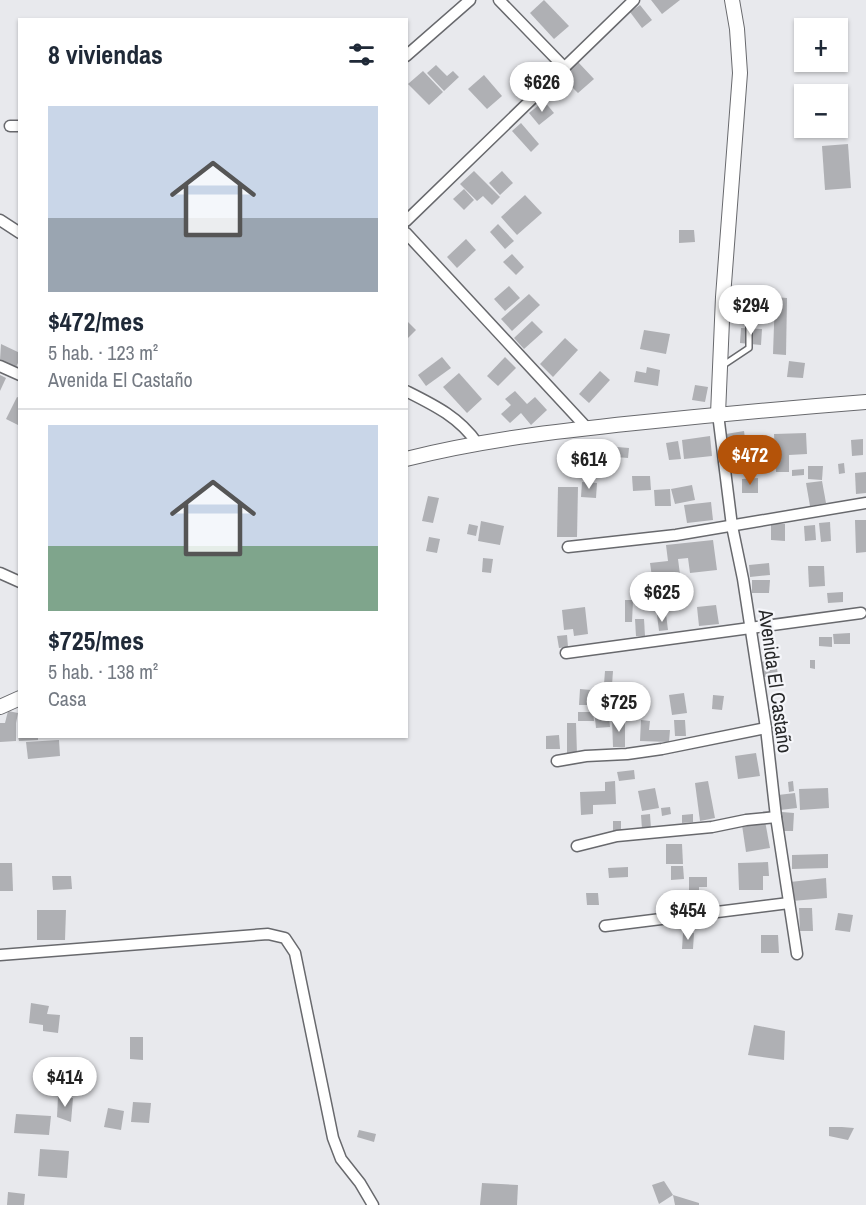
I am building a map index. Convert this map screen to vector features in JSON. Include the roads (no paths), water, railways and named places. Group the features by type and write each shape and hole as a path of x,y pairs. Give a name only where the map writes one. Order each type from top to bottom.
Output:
{"street":[{"path":"408,54 470,0"},
{"path":"499,0 565,68"},
{"path":"408,219 634,0"},
{"path":"718,414 723,297 740,73 737,29 732,0"},
{"path":"0,220 18,232"},
{"path":"408,235 587,428"},
{"path":"0,366 18,374"},
{"path":"408,392 446,411 467,429 477,443"},
{"path":"408,459 477,443 587,428 866,402"},
{"name":"Avenida El Castaño","path":"718,414 732,525 751,627 797,954"},
{"path":"568,547 676,535 866,503"},
{"path":"0,573 18,581"},
{"path":"566,653 861,612"},
{"path":"0,707 18,699"},
{"path":"557,761 662,749 766,728"},
{"path":"577,846 617,836 712,827 776,817"},
{"path":"605,926 789,903"},
{"path":"0,955 268,934 285,938 295,953 333,1138 341,1159 360,1183 373,1205"}],"lane":[{"path":"720,367 749,348 749,322 723,297"}]}
